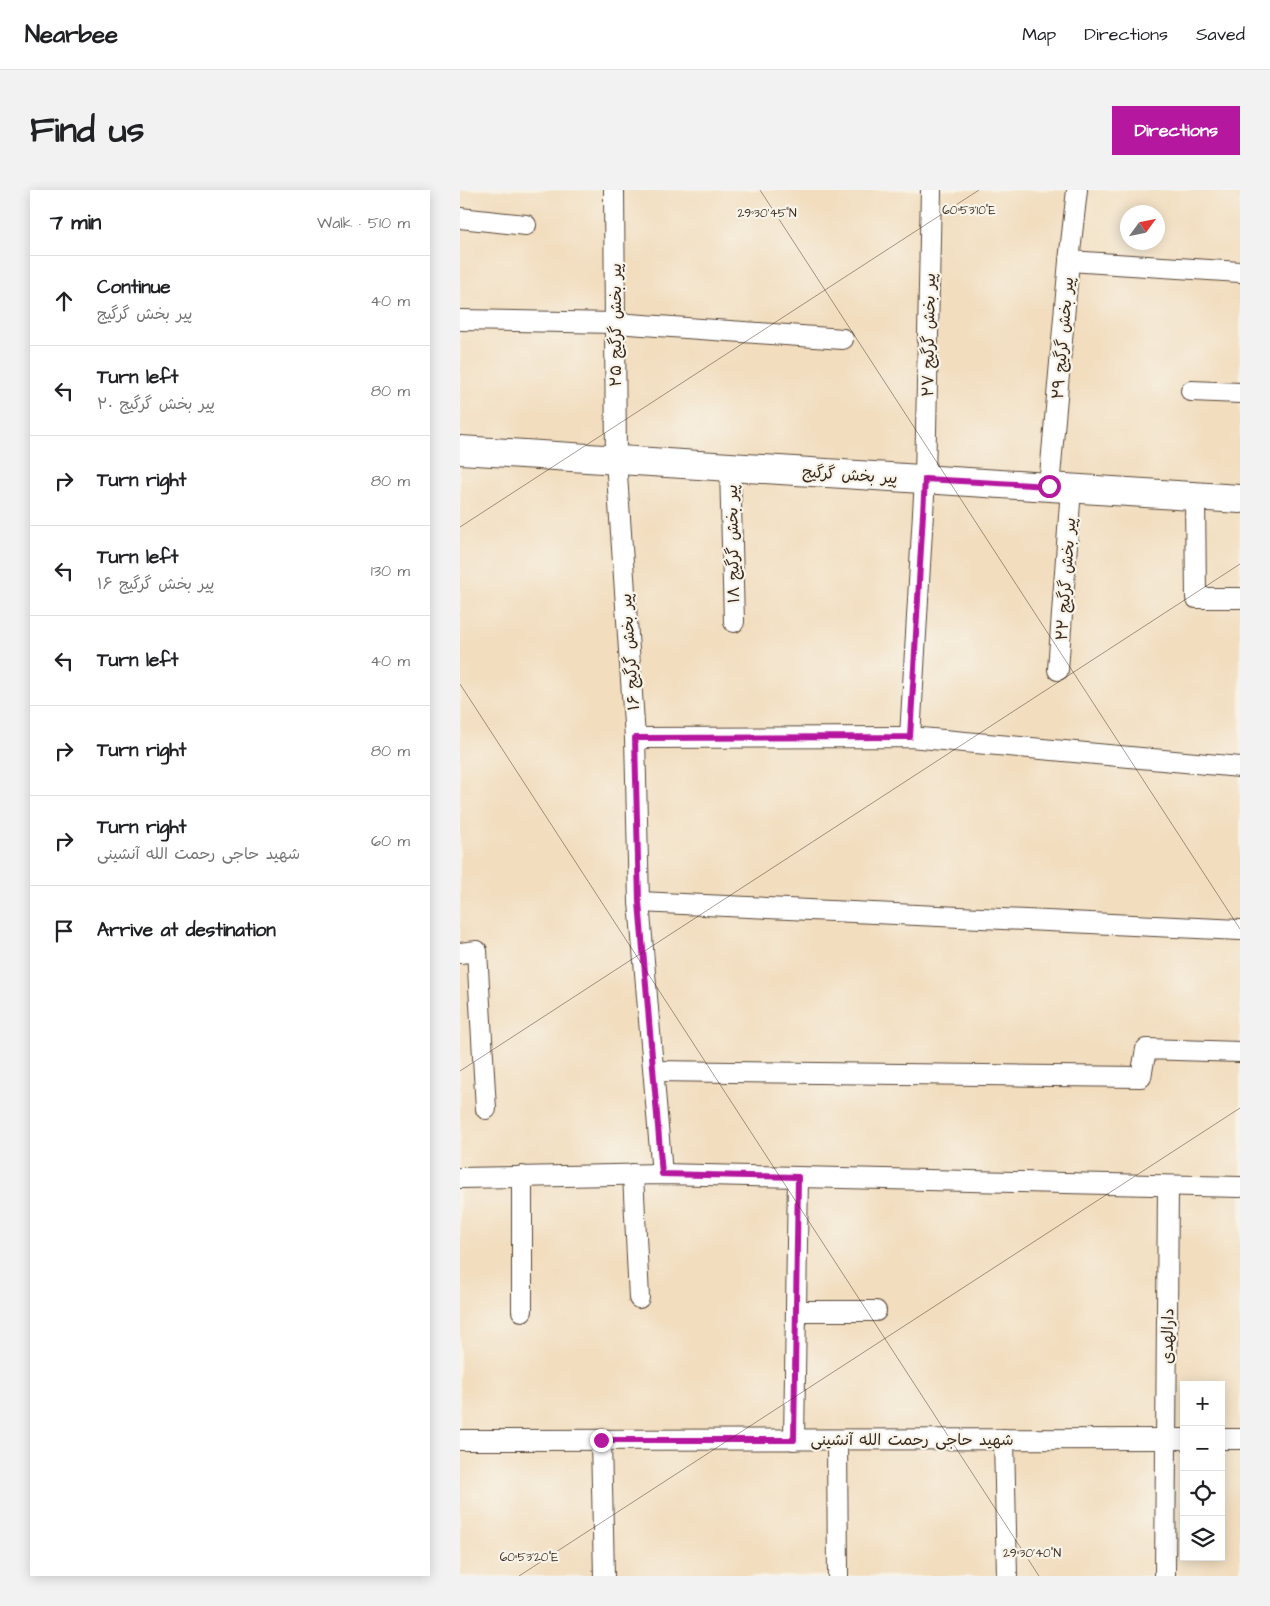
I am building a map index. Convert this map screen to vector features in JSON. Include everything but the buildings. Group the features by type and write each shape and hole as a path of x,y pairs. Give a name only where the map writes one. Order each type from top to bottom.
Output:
{"street":[{"name":"پیر بخش گرگیج ۲۵","path":"614,190 616,460"},
{"name":"پیر بخش گرگیج ۲۷","path":"910,737 925,479 931,190"},
{"name":"پیر بخش گرگیج ۲۹","path":"1060,487 1069,261 1076,190"},
{"path":"460,218 526,225"},
{"path":"1069,261 1240,272"},
{"path":"460,320 615,323 842,339"},
{"path":"1191,391 1240,393"},
{"name":"پیر بخش گرگیج","path":"460,450 1240,499"},
{"name":"پیر بخش گرگیج ۱۶","path":"616,460 635,738 639,902 662,1174"},
{"name":"پیر بخش گرگیج ۱۸","path":"730,467 734,622"},
{"name":"پیر بخش گرگیج ۲۲","path":"1058,670 1060,487"},
{"path":"1195,496 1196,598 1240,598"},
{"path":"635,738 910,737 1240,767"},
{"path":"639,902 1240,930"},
{"path":"460,953 478,950 486,1109"},
{"path":"654,1072 1141,1077 1146,1049 1240,1052"},
{"path":"633,1174 639,1298"},
{"path":"460,1178 662,1174 1240,1187"},
{"path":"522,1176 522,1311"},
{"path":"794,1440 798,1177"},
{"name":"دارالهدی","path":"1165,1576 1175,1439 1168,1186"},
{"path":"796,1311 876,1311"},
{"path":"1004,1439 1007,1576"},
{"name":"شهید حاجی رحمت الله آنشینی","path":"460,1440 1175,1439"},
{"path":"1225,1439 1240,1439"},
{"path":"601,1440 604,1576"},
{"path":"837,1440 838,1576"}],"route":[{"path":"601,1440 794,1440 798,1177 662,1174 639,902 635,738 910,737 925,479 1049,486"}]}
